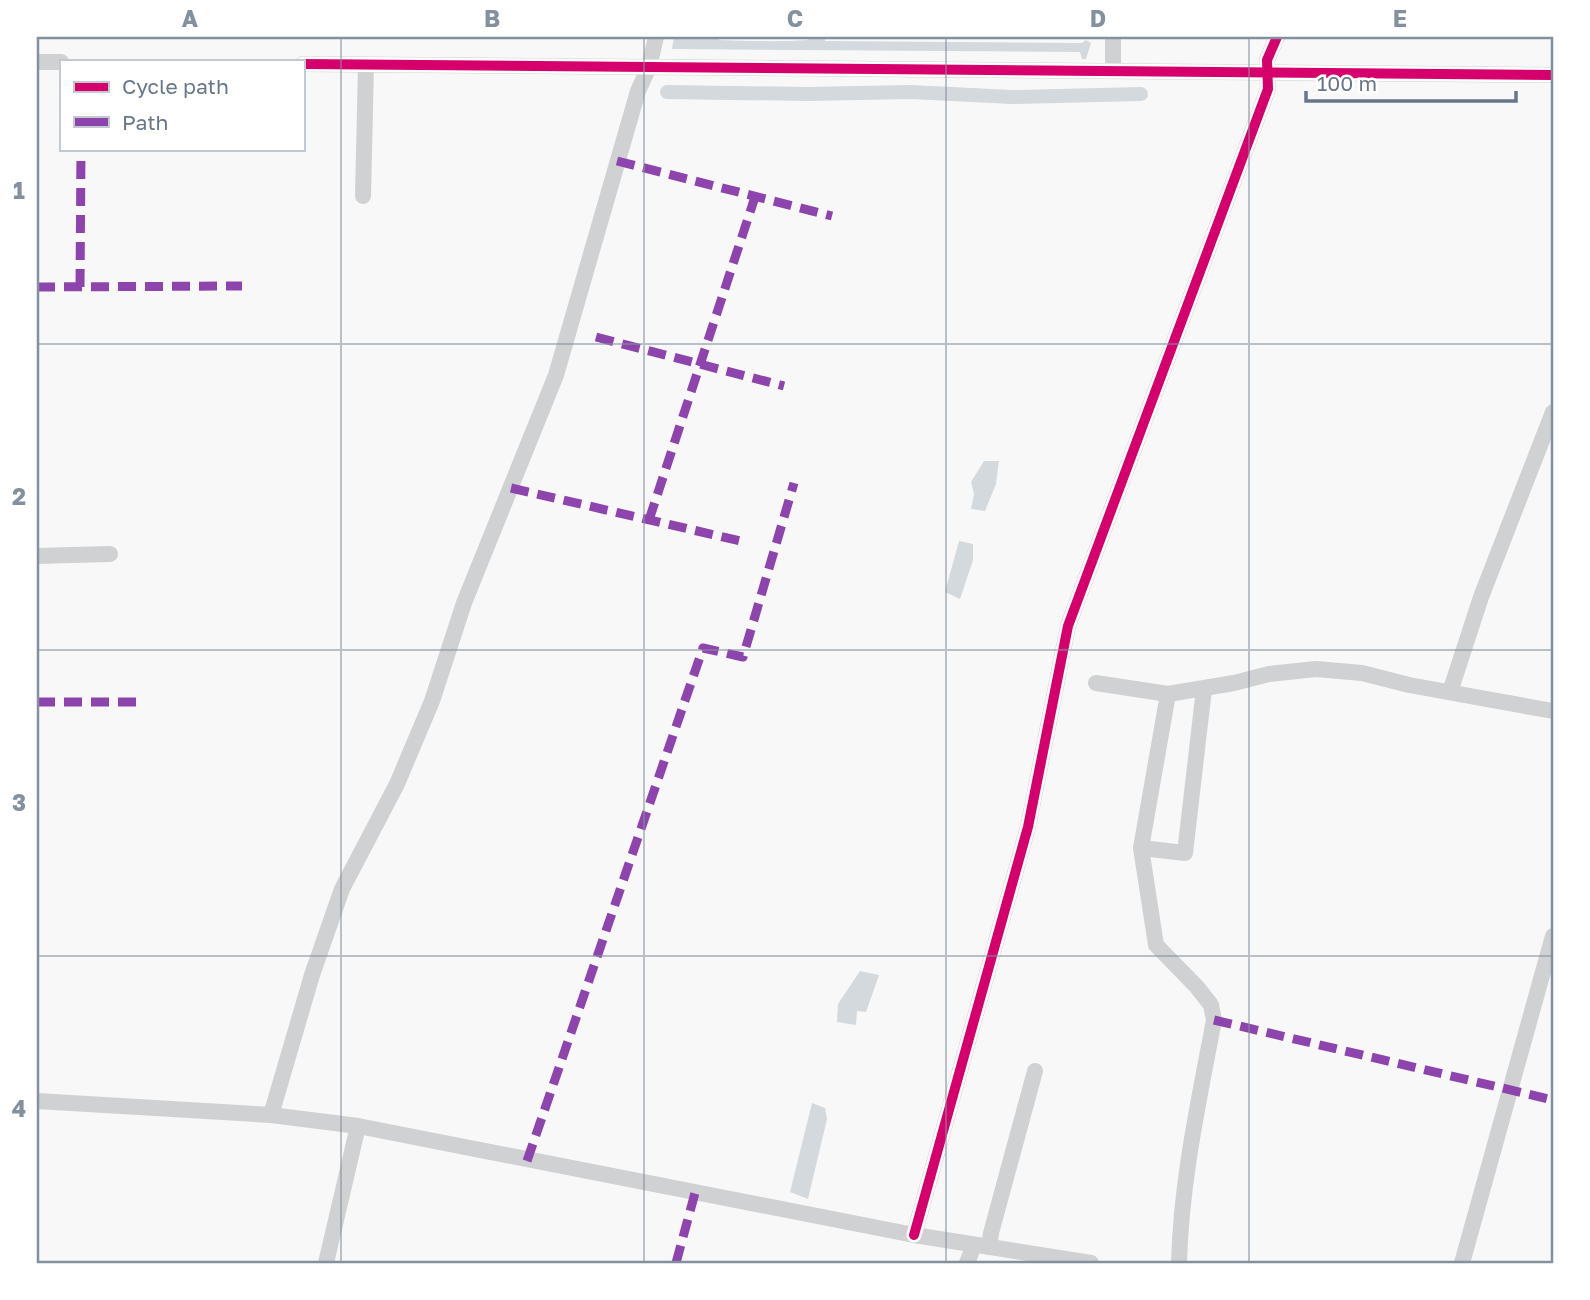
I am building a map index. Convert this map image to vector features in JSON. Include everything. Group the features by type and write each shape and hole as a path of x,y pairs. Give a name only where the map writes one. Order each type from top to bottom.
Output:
{"street":[{"path":"271,1115 312,975 342,889 397,784 432,701 464,603 556,375 656,37"},
{"path":"1113,37 1113,71"},
{"path":"914,1235 1028,827 1068,626 1269,89 1267,60 1277,37"},
{"path":"37,62 60,62"},
{"path":"304,64 1553,75"},
{"path":"363,196 366,65"},
{"path":"1450,692 1481,597 1553,412"},
{"path":"37,556 110,554"},
{"path":"1096,683 1168,694 1269,674 1316,669 1362,673 1553,711"},
{"path":"1141,848 1185,853 1203,689"},
{"path":"1168,694 1141,848 1156,945 1211,1005 1214,1020 1187,1172 1180,1227 1179,1263"},
{"path":"1462,1263 1553,936"},
{"path":"967,1263 990,1233 1035,1071"},
{"path":"37,1101 271,1115 358,1126 914,1235 1091,1263"},
{"path":"326,1263 358,1126"}],"shaded area":[{"path":"674,37 763,41 808,40 808,37 825,37 825,41 1082,43 1086,40 1091,43 1086,59 1082,59 1080,52 672,49"},
{"path":"984,461 999,461 996,484 985,511 971,509 974,494 971,482"},
{"path":"959,541 973,544 973,560 960,599 945,592"},
{"path":"860,971 879,975 866,1012 857,1011 856,1025 837,1022 838,1004"},
{"path":"812,1103 825,1108 827,1119 808,1199 790,1192"}],"waterway":[{"path":"667,92 911,92 1012,97 1141,94"}],"marked path":[{"path":"80,287 81,150"},
{"path":"617,161 832,216"},
{"path":"649,520 755,197"},
{"path":"37,287 242,286"},
{"path":"596,337 784,386"},
{"path":"527,1161 703,648 743,657 794,483"},
{"path":"511,488 745,542"},
{"path":"37,702 145,702"},
{"path":"1214,1020 1553,1100"},
{"path":"676,1263 695,1193"}],"cycle path":[{"path":"914,1235 1028,827 1068,626 1268,89 1267,60 1277,37"},
{"path":"304,64 1553,75"}]}
